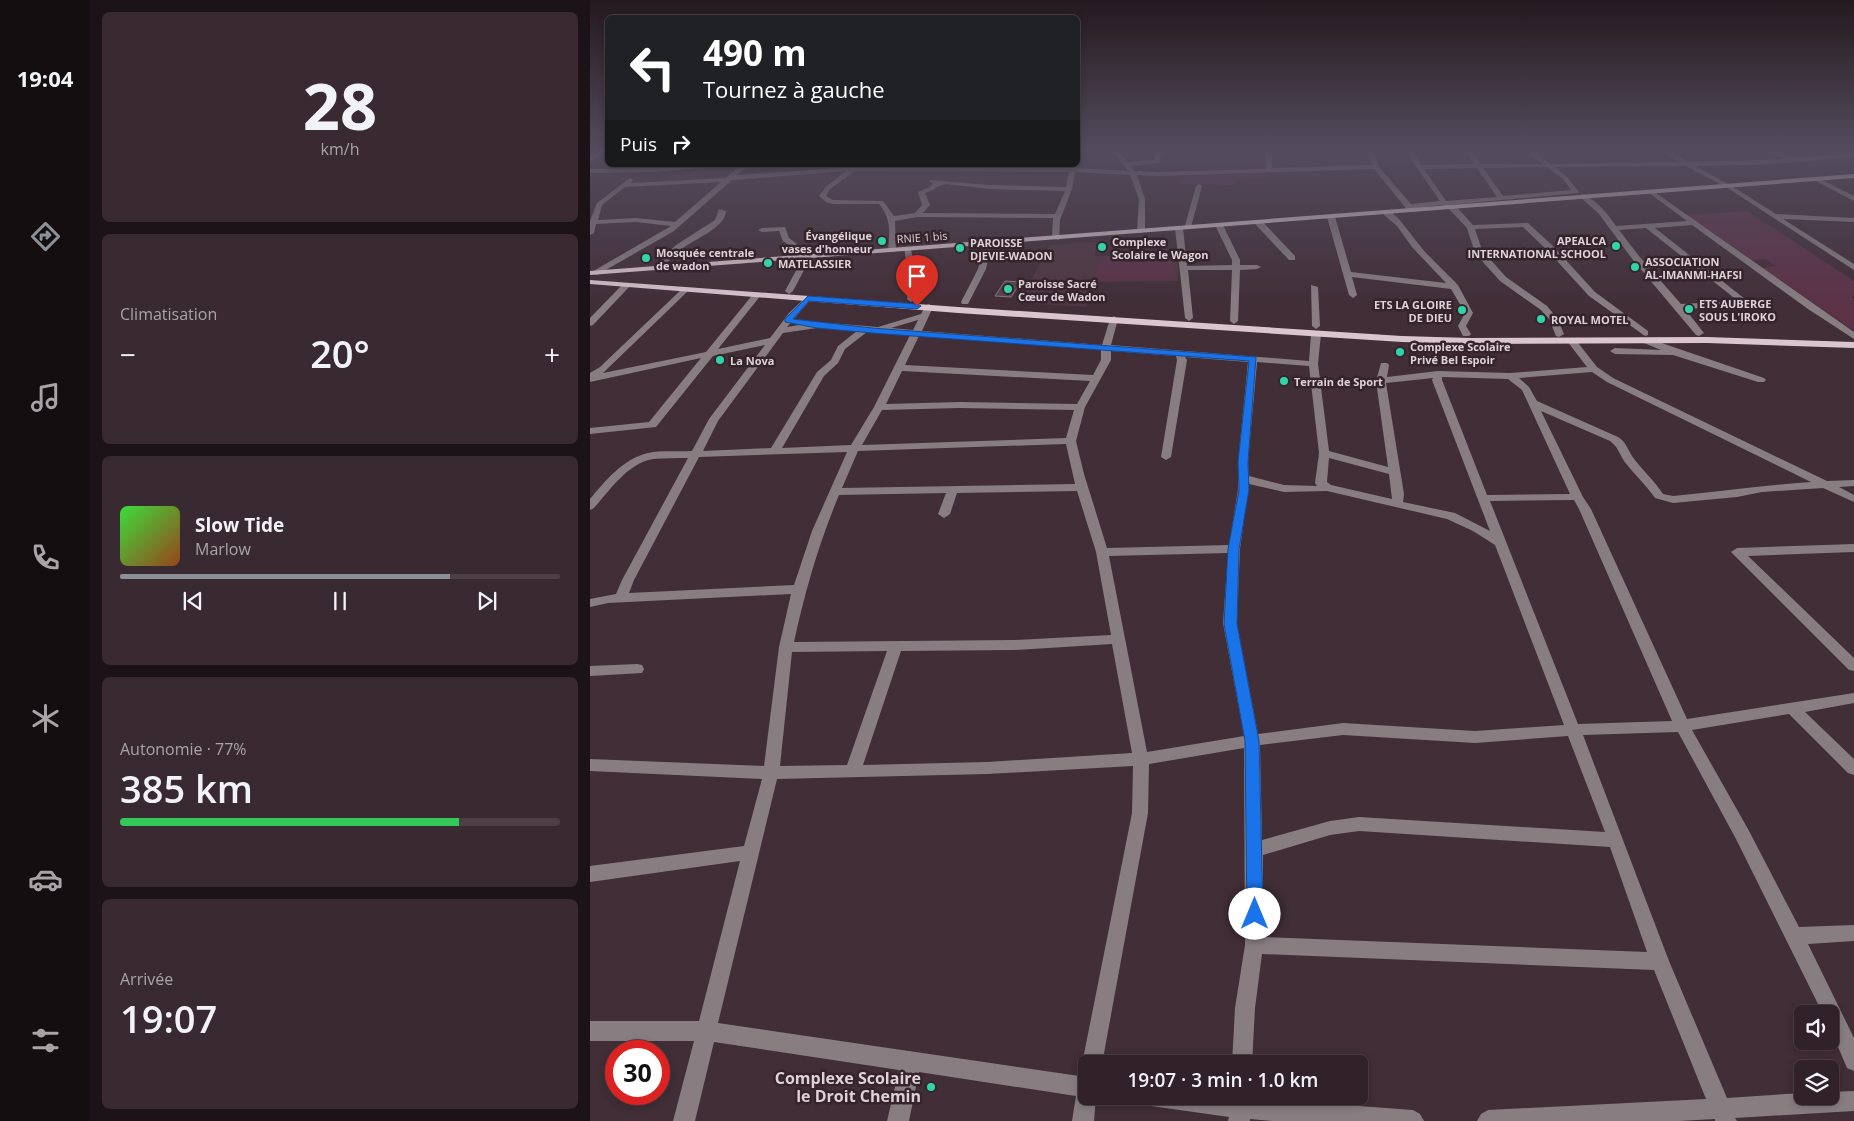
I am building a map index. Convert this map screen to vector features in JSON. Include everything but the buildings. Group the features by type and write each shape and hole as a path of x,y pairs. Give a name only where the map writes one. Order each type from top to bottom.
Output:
{"main road":[{"name":"RNIE 1 bis","path":"592,273 1331,217 1411,208 1524,200"},
{"path":"592,273 686,284 1234,321 1316,330 1466,334 1559,334 1648,343 1699,333 1854,340"},
{"path":"590,282 808,298 927,311 1316,330 1441,340 1648,343 1707,340 1854,345"}],"street":[{"path":"590,233 602,200"},
{"path":"592,273 671,229 683,228 708,200"},
{"path":"827,200 833,202 881,202 892,219 892,250"},
{"path":"917,215 926,205 924,200"},
{"path":"1056,238 1057,216 1064,200"},
{"path":"1141,231 1140,216 1143,200"},
{"path":"1189,318 1183,227 1193,200"},
{"path":"1404,200 1411,208"},
{"path":"1444,200 1470,227 1478,251 1503,279 1544,308 1553,318 1559,334"},
{"path":"1448,206 1486,200"},
{"path":"1588,200 1598,207 1627,248 1680,307 1699,333"},
{"path":"1662,200 1854,336"},
{"path":"1740,200 1854,277"},
{"path":"1750,200 1854,268"},
{"path":"657,268 680,247 720,220 722,211"},
{"path":"1388,212 1402,224 1415,245 1464,299 1469,313 1462,326 1466,334"},
{"path":"892,219 917,215 1057,216"},
{"path":"1774,216 1854,220"},
{"path":"1331,217 1353,295"},
{"path":"593,222 636,220 704,231"},
{"path":"1258,222 1292,258"},
{"path":"1614,228 1693,223"},
{"path":"1219,225 1236,260 1234,321"},
{"path":"1470,227 1525,225 1550,248 1592,294 1648,343 1761,380"},
{"path":"1648,226 1746,303 1680,307"},
{"path":"762,230 782,229 786,239 808,257 789,291"},
{"path":"965,302 982,269 988,243"},
{"path":"907,249 913,281 911,299"},
{"path":"1185,268 1257,267"},
{"path":"1347,274 1455,287"},
{"path":"590,324 626,286"},
{"path":"1314,287 1316,330 1314,364 1324,453 1321,483 1327,488"},
{"path":"590,378 603,369 684,290"},
{"path":"590,432 652,425 757,295"},
{"path":"620,598 713,421 788,320 808,298"},
{"path":"775,450 820,374 836,361 842,348 868,330 927,311"},
{"path":"684,1121 771,773 786,647 799,588 818,531 855,447 879,406 927,311"},
{"path":"1094,1055 1140,813 1141,759 1102,552 1082,487 1071,441 1080,407 1106,360 1106,347 1114,319"},
{"path":"788,320 817,326 1106,347 1180,357 1192,354 1314,364"},
{"path":"781,331 817,326"},
{"path":"590,378 612,375 774,340"},
{"path":"1572,341 1594,369 1610,380 1854,499"},
{"path":"1615,351 1648,343"},
{"path":"1166,457 1180,357"},
{"path":"1242,1055 1245,1008 1254,946 1252,741 1230,624 1234,549 1243,494 1253,358"},
{"path":"1384,365 1382,381 1398,494 1397,504"},
{"path":"898,368 1095,378"},
{"path":"603,369 612,375"},
{"path":"1382,381 1434,376 1510,376 1594,369"},
{"path":"1434,376 1484,498 1616,840 1660,961 1723,1115"},
{"path":"1510,376 1526,389 1576,497 1585,509 1682,726 1742,834 1836,1019 1854,1060"},
{"path":"1532,403 1614,439 1621,444 1628,458 1650,482 1659,496 1666,499 1737,494 1762,489 1854,483"},
{"path":"879,406 1080,407"},
{"path":"590,506 615,476 634,462 650,456 855,447 1071,441"},
{"path":"1324,453 1395,472"},
{"path":"1243,478 1291,491 1327,488 1451,516 1477,528 1500,543"},
{"path":"1243,494 1267,486"},
{"path":"835,492 1082,487"},
{"path":"944,514 952,491"},
{"path":"1484,498 1576,497"},
{"path":"1854,548 1737,552 1854,666"},
{"path":"1102,552 1234,549"},
{"path":"590,603 620,598 799,588"},
{"path":"786,647 1014,645 1118,639"},
{"path":"853,770 896,646"},
{"path":"590,671 636,669"},
{"path":"590,765 771,773 987,768 1141,759 1343,729 1475,736 1682,726 1854,698"},
{"path":"1791,707 1854,769"},
{"path":"1254,850 1330,828 1359,824 1616,840"},
{"path":"590,874 752,852"},
{"path":"1794,936 1854,933"},
{"path":"1254,946 1660,961"},
{"path":"590,1031 705,1031 1078,1086"},
{"path":"898,1121 911,1060"},
{"path":"1488,1121 1723,1115 1854,1101"},
{"path":"1083,1121 1085,1105"},
{"path":"1212,1105 1239,1109 1413,1121"}],"shaded area":[{"path":"1747,211 1854,281 1854,296 1852,297 1854,299 1854,331 1763,268 1776,266 1765,259 1752,260 1687,215"},
{"path":"1096,242 1095,256 1178,255 1178,281 1091,282 1087,307 1019,303 1050,245"},
{"path":"1174,258 1175,279 1095,281 1098,260"}],"place":[{"name":"Évangélique vases d'honneur","path":"882,241"},
{"name":"APEALCA INTERNATIONAL SCHOOL","path":"1616,246"},
{"name":"Complexe Scolaire le Wagon","path":"1102,247"},
{"name":"PAROISSE DJEVIE-WADON","path":"960,248"},
{"name":"Mosquée centrale de wadon","path":"646,258"},
{"name":"MATELASSIER","path":"768,263"},
{"name":"ASSOCIATION AL-IMANMI-HAFSI","path":"1635,267"},
{"name":"Paroisse Sacré Cœur de Wadon","path":"1008,289"},
{"name":"ETS AUBERGE SOUS L'IROKO","path":"1689,309"},
{"name":"ETS LA GLOIRE DE DIEU","path":"1462,310"},
{"name":"ROYAL MOTEL","path":"1541,319"},
{"name":"Complexe Scolaire Privé Bel Espoir","path":"1400,352"},
{"name":"La Nova","path":"720,360"},
{"name":"Terrain de Sport","path":"1284,381"},
{"name":"Complexe Scolaire le Droit Chemin","path":"931,1087"}],"route":[{"path":"917,306 808,298 788,320 817,326 872,331 1253,358 1243,462 1244,490 1234,549 1230,624 1252,741 1255,914"}]}
